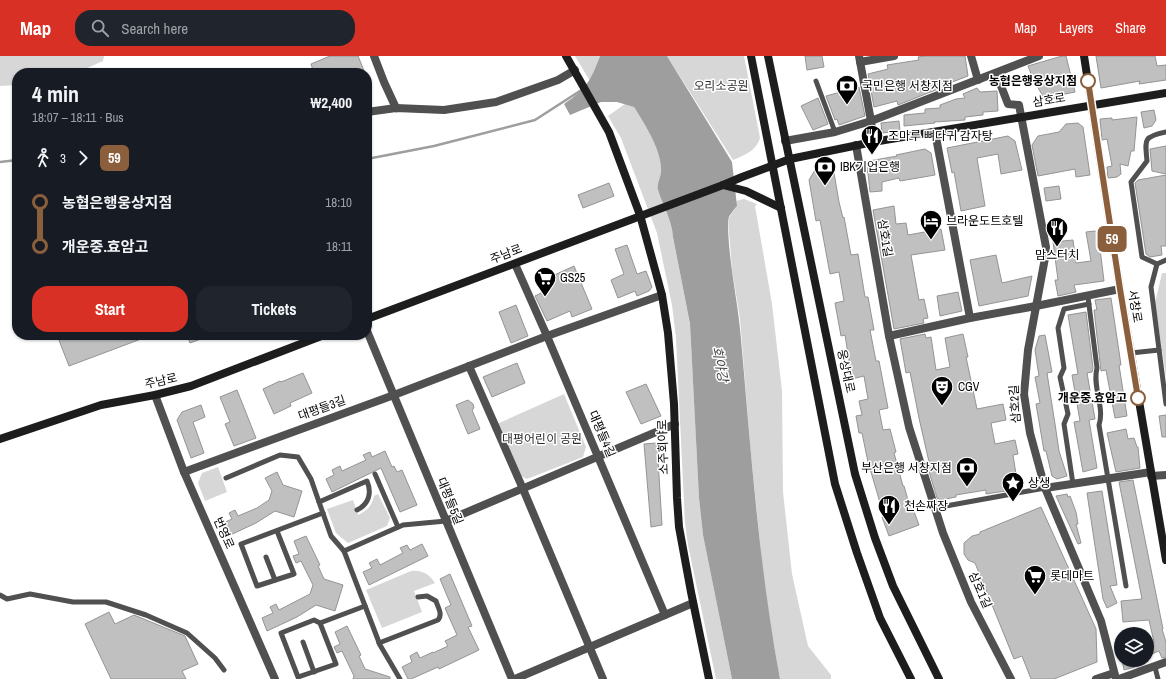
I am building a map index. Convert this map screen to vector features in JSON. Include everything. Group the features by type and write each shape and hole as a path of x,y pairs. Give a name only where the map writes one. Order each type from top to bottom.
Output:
{"main road":[{"name":"소주회야로","path":"566,56 615,144 640,216 662,294 668,333 675,424 679,527 709,679"},
{"path":"751,56 835,484 880,618 912,679"},
{"name":"웅상대로","path":"768,56 855,474 875,538 893,586 939,679"},
{"name":"서창로","path":"1084,56 1120,289 1166,560"},
{"name":"삼호로","path":"723,186 742,177 790,159 856,145 1166,93"},
{"path":"723,186 746,190 780,208"},
{"name":"주남로","path":"372,317 652,211 723,186"},
{"name":"주남로","path":"0,440 101,405 155,395 191,386 311,340"}],"street":[{"path":"374,56 396,108"},
{"path":"873,142 871,121 860,59 894,56"},
{"path":"972,56 978,80"},
{"path":"785,141 835,132 871,121 1034,57"},
{"path":"372,111 396,108 444,110 496,102 576,72"},
{"path":"996,73 1008,104 1019,105 1022,117"},
{"name":"삼호2길","path":"1022,117 1046,247 1028,350 1024,394 1030,433 1045,488 1100,621 1116,677"},
{"path":"935,132 970,318"},
{"name":"삼호1길","path":"856,145 889,336 909,427 943,533 971,602 1011,679"},
{"name":"대평들4길","path":"515,264 665,615"},
{"path":"889,336 970,318 1036,306 1088,300 1120,289"},
{"name":"대평들3길","path":"184,472 662,294"},
{"name":"대평들5길","path":"371,340 514,679"},
{"path":"469,366 523,489 602,679"},
{"name":"번영로","path":"155,395 184,472 275,679"},
{"path":"446,521 675,424"},
{"path":"1045,488 1151,474 1166,475"},
{"path":"514,679 693,603"},
{"path":"1096,679 1131,677 1166,662"}],"lane":[{"path":"816,81 835,132"},
{"path":"1166,132 1150,136 1147,140 1145,145 1147,161 1131,182 1142,257 1157,264 1166,260"},
{"path":"1157,264 1151,287 1166,404"},
{"path":"1073,484 1064,424 1068,414 1060,377 1064,368 1058,328 1064,309 1088,300 1097,368 1095,377 1102,417 1099,425 1126,586"},
{"path":"1131,353 1159,350"},
{"path":"226,478 280,455 298,457 311,479 331,536 344,551 379,642 400,679"},
{"path":"375,474 398,527"},
{"path":"319,502 367,481 370,495 363,507 357,510"},
{"path":"935,508 1045,488"},
{"path":"277,531 294,574 257,586 241,544 323,514"},
{"path":"344,551 403,525 446,521"},
{"path":"266,557 275,580"},
{"path":"0,595 7,599 30,594 74,602 106,602 146,615 187,633 215,658 224,670"},
{"path":"379,642 438,620 441,614 436,601 427,596 418,597"},
{"path":"320,623 365,606"},
{"path":"314,620 320,623 336,664 298,677 281,633 314,620"},
{"path":"303,642 314,672"},
{"path":"1155,667 1158,679"}],"green space":[{"path":"0,56 104,56 103,61 87,68 12,68 12,85 0,86"},
{"path":"575,56 600,56 590,81"},
{"name":"오리소공원","path":"667,56 744,56 760,138 753,150 733,160"},
{"path":"625,104 634,107 638,113 651,136 660,161 661,172 658,190 671,225 690,325 699,498 703,535 732,679 716,679 688,545 685,523 676,338 672,305 657,233 621,138 608,116"},
{"path":"744,199 757,204 755,206 772,304 782,391 783,492 792,574 808,646 831,675 831,679 780,679 763,571 751,455 740,319 732,269 728,219 737,206 736,201"},
{"path":"1162,273 1166,273 1166,378 1155,303"},
{"name":"대평어린이 공원","path":"564,394 586,447 583,457 527,479 521,476 497,424"},
{"path":"218,467 227,492 205,501 198,483 202,473"},
{"path":"378,494 390,518 387,526 348,543 336,533 327,509 353,500 358,515 369,508 374,496"},
{"path":"411,571 425,573 435,583 414,591 422,612 382,628 366,590"}],"water":[{"name":"회야강","path":"600,56 667,56 732,162 737,206 728,219 728,236 740,324 752,467 766,595 780,679 732,679 703,535 699,498 690,324 671,225 658,190 661,169 655,145 647,128 634,107 617,102 601,102 570,115 564,104 587,84"}],"building":[{"path":"330,56 358,56 363,68 312,68 311,64"},
{"path":"805,56 822,56 824,67 807,70"},
{"path":"965,56 968,76 898,105 897,101 874,107 868,74 888,69 887,65 919,60 918,57"},
{"path":"1066,56 1075,92 1060,95 1061,97 1051,99 1049,97 1044,98 1033,79 1028,66"},
{"path":"1096,56 1155,56 1157,66 1166,65 1166,80 1139,84 1140,81 1101,88"},
{"name":"국민은행 서창지점","path":"859,87 865,116 839,125 837,119 835,120 826,96"},
{"path":"977,88 980,92 997,91 998,111 983,112 983,115 965,117 965,120 904,126 904,115 925,113 925,109 940,108 940,105 956,99 965,98 963,94"},
{"path":"818,98 828,124 813,130 801,106"},
{"path":"1154,110 1156,120 1152,126 1144,128 1141,112"},
{"path":"1137,117 1134,151 1131,151 1128,166 1120,164 1121,174 1117,177 1108,178 1107,167 1112,166 1107,139 1102,140 1100,119 1112,118 1112,120"},
{"path":"899,121 900,131 882,133 881,123"},
{"path":"1078,123 1083,127 1090,175 1076,177 1075,169 1038,176 1032,145 1038,136 1059,132 1066,124"},
{"path":"1008,136 1015,141 1022,170 1001,174 998,154 977,158 985,206 961,211 954,172 952,173 947,148"},
{"path":"1166,146 1166,174 1152,171 1150,149"},
{"path":"925,149 931,153 935,175 900,181 899,178 882,182 882,191 870,192 868,173 865,167 869,161"},
{"path":"833,167 851,255 858,254 865,297 868,297 874,330 870,330 876,361 879,361 888,408 879,410 883,430 890,429 896,452 894,453 903,486 910,507 912,506 919,525 889,536 882,517 884,516 868,462 862,433 859,433 856,416 862,415 859,401 868,399 864,376 852,379 845,335 841,336 835,303 844,301 839,272 830,274 820,220 816,221 809,180 815,170"},
{"path":"1166,175 1166,246 1161,246 1162,255 1150,257 1146,254 1135,183 1138,180"},
{"path":"609,183 614,196 583,208 578,195"},
{"path":"1059,186 1061,199 1046,201 1044,188"},
{"path":"894,206 896,224 906,223 908,235 941,229 945,250 911,255 919,300 924,299 928,318 923,319 924,323 894,329 873,210"},
{"path":"1095,231 1098,233 1104,281 1074,285 1076,292 1058,296 1055,280 1058,280 1053,242 1073,240 1076,263 1091,261 1086,232"},
{"path":"627,245 637,274 646,271 652,287 649,291 637,296 635,291 618,298 611,280 624,274 615,249"},
{"path":"996,255 1002,283 1032,276 1028,296 979,306 970,260"},
{"path":"574,266 592,309 572,317 570,311 547,321 535,296 547,290 540,272 547,270 550,277"},
{"path":"958,292 962,311 940,316 937,296"},
{"path":"1111,298 1127,416 1115,418 1106,370 1101,371 1094,310 1097,310 1095,300"},
{"path":"516,305 528,336 511,343 499,312"},
{"path":"1086,312 1093,368 1092,372 1087,373 1095,419 1089,420 1097,468 1083,472 1074,422 1080,421 1072,375 1078,374 1068,315"},
{"path":"925,334 926,338 931,337 936,370 950,367 945,338 963,334 968,357 966,357 977,409 1003,404 1006,420 991,423 995,444 1015,440 1018,454 1013,455 1016,474 1020,475 1021,479 1018,489 986,494 986,490 956,495 956,497 940,500 937,498 930,475 929,462 910,372 906,373 900,339"},
{"path":"1045,335 1052,372 1047,373 1059,451 1067,476 1057,479 1052,476 1046,451 1044,451 1036,404 1040,403 1035,377 1039,376 1035,350 1039,336"},
{"path":"59,340 138,340 69,366"},
{"path":"189,340 198,340 190,343"},
{"path":"517,363 525,383 492,397 483,377"},
{"path":"303,373 312,393 290,403 291,406 274,414 263,389"},
{"path":"646,384 661,416 641,424 626,392"},
{"path":"237,390 256,438 234,446 225,424 230,422 220,397"},
{"path":"468,400 473,404 474,408 472,410 480,429 468,434 456,405"},
{"path":"201,405 205,417 193,422 204,453 191,458 177,420 182,412"},
{"path":"1166,415 1166,437 1162,437 1159,416"},
{"path":"1126,429 1128,439 1134,438 1138,447 1140,468 1116,472 1107,433"},
{"path":"657,443 662,525 651,527 644,444"},
{"path":"385,451 392,467 394,466 397,472 402,470 417,505 400,512 381,468 332,492 326,479 334,475 332,470 340,466 342,471 366,460 363,455 370,452 372,457"},
{"path":"277,472 283,485 302,491 294,517 275,511 256,523 226,537 221,524 232,519 229,513 235,510 238,516 257,508 269,500 272,491 265,478"},
{"path":"1133,480 1162,629 1166,642 1166,657 1162,658 1159,651 1154,653 1154,627 1151,627 1149,620 1123,622 1121,601 1142,599 1119,482"},
{"path":"1102,491 1117,585 1110,586 1117,603 1107,608 1103,599 1087,493"},
{"path":"1067,494 1068,497 1070,496 1076,512 1078,524 1076,524 1081,543 1078,544 1056,496"},
{"name":"롯데마트","path":"1041,507 1096,629 1097,662 1054,679 1031,679 1022,656 1014,659 975,563 968,560 964,554 964,543 972,536 980,534 980,532"},
{"path":"306,536 320,565 318,566 324,579 343,585 335,611 316,605 297,617 267,631 262,618 273,613 270,607 276,604 279,610 310,594 313,585 301,561 296,563 293,556 299,554 294,541"},
{"path":"422,544 428,556 369,585 363,572 372,568 369,563 377,559 380,565 403,553 400,548 407,545 410,550"},
{"path":"450,574 472,626 468,627 479,650 439,669 438,667 408,679 402,667 412,662 410,656 417,652 420,658 433,653 448,646 445,641 457,635 445,608 451,605 440,579"},
{"path":"109,612 115,624 134,615 185,636 198,664 182,671 186,679 111,679 85,624"},
{"path":"347,626 361,655 359,656 365,669 390,677 390,679 353,679 354,676 342,651 337,653 334,647 340,644 335,632"},
{"path":"1123,667 1135,667 1124,670"}],"waterway":[{"path":"372,158 434,146 535,120 583,89"},
{"path":"0,162 12,161"}],"bus line":[{"name":"59","path":"1088,81 1138,398"}],"place":[{"name":"농협은행웅상지점","path":"1088,81"},
{"name":"국민은행 서창지점","path":"847,106"},
{"name":"조마루 뼈다귀 감자탕","path":"872,156"},
{"name":"IBK기업은행","path":"825,186"},
{"name":"브라운도트호텔","path":"931,240"},
{"name":"맘스터치","path":"1057,248"},
{"name":"GS25","path":"545,298"},
{"name":"개운중.효암고","path":"1138,398"},
{"name":"CGV","path":"942,406"},
{"name":"부산은행 서창지점","path":"967,488"},
{"name":"상생","path":"1013,502"},
{"name":"천손짜장","path":"889,526"},
{"name":"롯데마트","path":"1035,596"}]}
